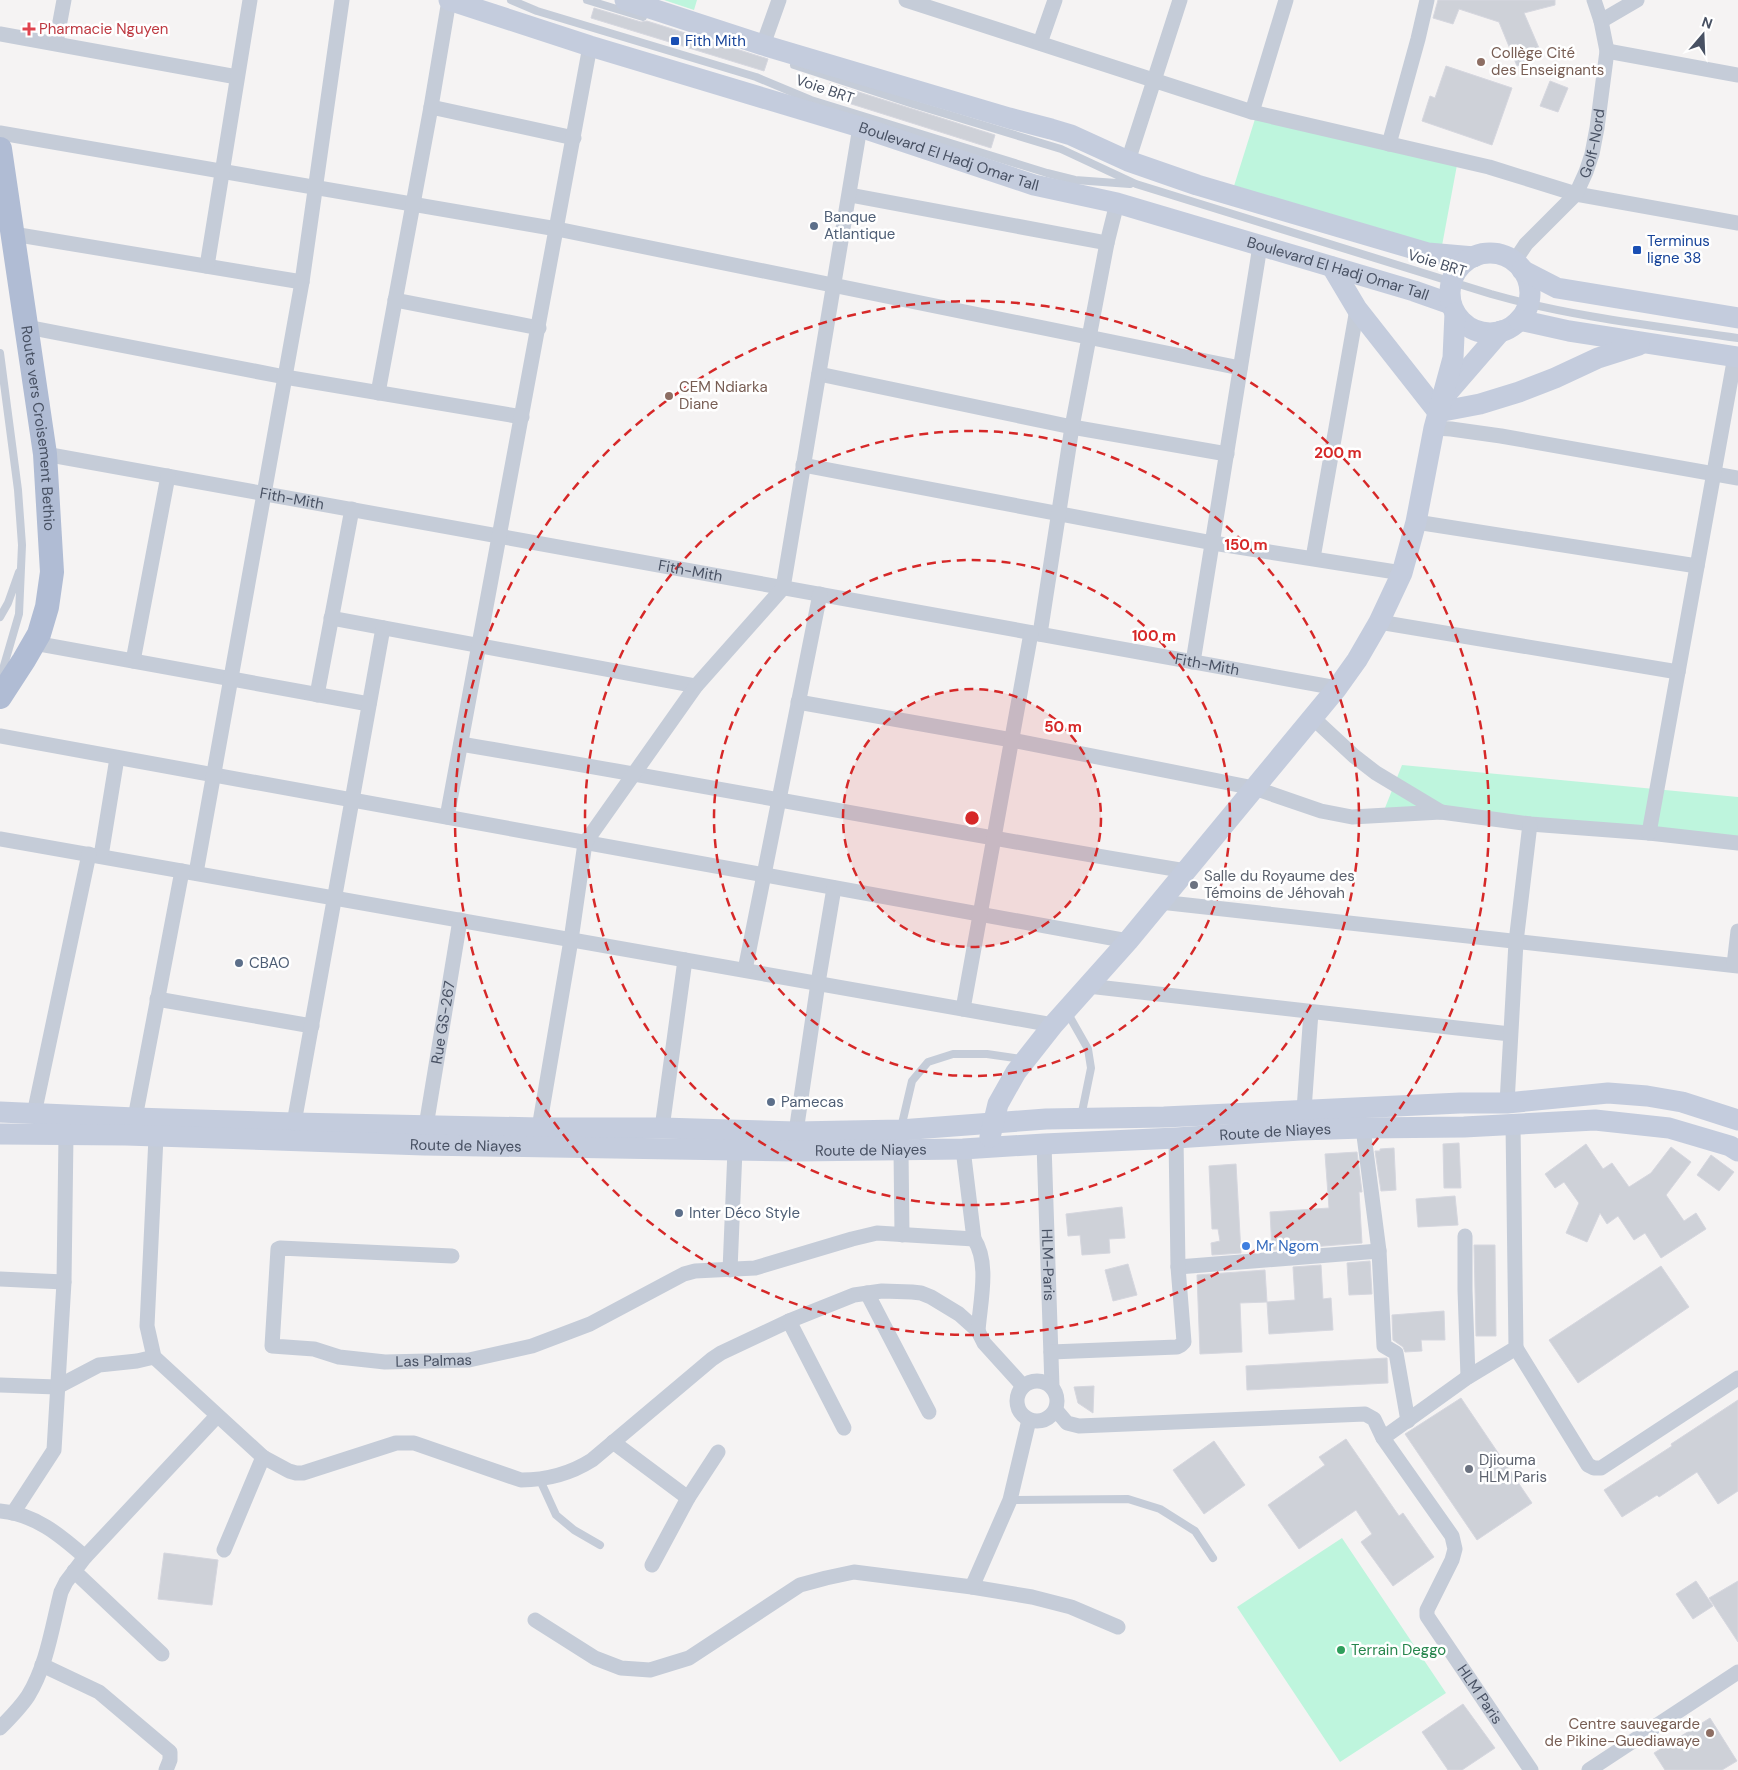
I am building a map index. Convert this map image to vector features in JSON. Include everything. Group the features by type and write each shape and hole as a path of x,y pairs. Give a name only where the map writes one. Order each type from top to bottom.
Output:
{"main road":[{"name":"Boulevard El Hadj Omar Tall","path":"449,0 590,46 860,127 1034,184 1117,203 1332,268 1453,308"},
{"path":"625,0 767,51 1052,129 1071,135 1128,161 1197,185 1428,253 1474,257 1484,254 1495,254 1505,257 1557,288 1738,318"},
{"name":"Route vers Croisement Bethio","path":"0,149 45,454 52,572 47,608 39,634 0,697"},
{"name":"Boulevard El Hadj Omar Tall","path":"1474,257 1462,264 1454,275 1450,297 1453,308 1464,323 1475,330 1488,333 1501,332"},
{"path":"1438,413 1501,332 1514,325 1524,312 1529,286 1518,266"},
{"path":"1332,268 1357,310 1438,413"},
{"path":"988,1147 992,1124 1002,1094 1016,1072 1060,1018 1128,941 1313,718 1357,660 1379,622 1402,573 1416,522 1438,413 1453,358 1453,308"},
{"path":"1524,312 1569,331 1645,343 1737,350"},
{"path":"1438,413 1480,404 1519,392 1598,358 1645,343"},
{"name":"Route de Niayes","path":"0,1112 294,1123 539,1128 662,1128 796,1132 900,1130 1081,1118 1164,1117 1460,1103 1507,1103 1608,1094 1647,1096 1682,1102 1738,1120"},
{"name":"Route de Niayes","path":"0,1134 796,1152 963,1149 1300,1130 1464,1127 1595,1120 1669,1128 1738,1150"}],"street":[{"path":"56,43 64,0"},
{"path":"207,266 250,0"},
{"path":"135,1118 157,999 214,775 302,282 342,0"},
{"path":"378,393 449,0"},
{"path":"767,51 780,0"},
{"path":"906,0 931,4 1040,43 1252,112 1489,167 1576,194 1738,223"},
{"path":"1040,43 1055,0"},
{"path":"1128,161 1180,0"},
{"path":"1252,112 1286,0"},
{"path":"1389,144 1425,0"},
{"name":"Golf-Nord","path":"1518,266 1526,244 1576,194 1586,172 1598,128 1606,51 1601,21 1594,0"},
{"path":"1601,21 1637,0"},
{"path":"0,34 237,77"},
{"path":"448,818 590,46"},
{"path":"1606,51 1738,75"},
{"path":"431,107 574,138"},
{"path":"539,1128 571,940 585,843 696,686 783,588 860,127"},
{"path":"0,133 557,229 1240,368"},
{"path":"850,194 1107,243"},
{"path":"963,1009 1012,740 1036,633 1059,513 1072,427 1107,243 1117,203"},
{"path":"13,234 302,282"},
{"path":"1193,662 1260,246"},
{"path":"395,300 539,328"},
{"path":"1314,558 1357,310"},
{"path":"27,327 285,377 522,417"},
{"path":"1649,833 1737,350"},
{"path":"819,374 1072,427 1227,454"},
{"path":"1438,413 1451,429 1502,436 1738,478"},
{"name":"Fith-Mith","path":"45,454 1337,688"},
{"path":"803,465 1213,543 1402,573"},
{"path":"133,661 168,476"},
{"path":"317,695 352,509"},
{"path":"1416,522 1697,566"},
{"path":"745,970 820,594"},
{"path":"331,618 696,686"},
{"path":"1379,622 1678,672"},
{"path":"294,1123 383,628"},
{"path":"34,643 369,704"},
{"path":"798,702 1012,740 1254,788 1321,811 1352,817 1441,812 1530,824 1649,833 1738,843"},
{"path":"1313,718 1354,756 1376,773 1441,812"},
{"path":"0,736 1128,941"},
{"path":"461,744 634,773 994,839 1186,871"},
{"path":"34,1114 117,758"},
{"path":"1507,1103 1516,942 1530,824"},
{"path":"0,839 963,1009 1060,1018"},
{"path":"796,1132 834,888"},
{"path":"1160,902 1736,966 1738,931"},
{"name":"Rue GS-267","path":"426,1126 460,920"},
{"path":"662,1128 685,960"},
{"path":"1088,986 1510,1034"},
{"path":"157,999 312,1026"},
{"path":"1304,1110 1311,1012"},
{"path":"1513,1124 1516,1348 1588,1465 1594,1468 1601,1468 1738,1378"},
{"path":"1363,1128 1378,1251 1384,1346 1396,1353 1408,1421"},
{"path":"66,1135 64,1282 56,1386 54,1450 7,1512 22,1515 50,1528 86,1557"},
{"path":"156,1137 147,1326 154,1357 263,1457 289,1471 303,1473 396,1442 414,1444 521,1480 540,1480 576,1470 592,1460 712,1359 789,1321 854,1295 882,1291 921,1293 959,1314 978,1332 984,1343 1023,1386"},
{"path":"1051,1352 1177,1347 1184,1342 1178,1267 1176,1138"},
{"name":"HLM-Paris","path":"1044,1144 1052,1387"},
{"path":"963,1149 974,1239 979,1247 983,1264 978,1332"},
{"path":"735,1150 730,1270 755,1268 877,1233 974,1239"},
{"path":"901,1151 902,1235"},
{"path":"1465,1236 1468,1376"},
{"name":"Las Palmas","path":"452,1256 278,1249 272,1346 314,1349 339,1357 385,1362 468,1360 532,1346 590,1324 684,1274 707,1270 730,1270"},
{"path":"1178,1267 1378,1251"},
{"path":"0,1279 64,1282"},
{"path":"867,1293 929,1412"},
{"path":"789,1321 844,1428"},
{"path":"1056,1410 1067,1423 1079,1426 1366,1414 1374,1419 1383,1438 1468,1376 1516,1348"},
{"path":"0,1385 56,1386 99,1365 137,1361 154,1357"},
{"path":"1038,1380 1046,1382 1052,1387 1058,1402 1056,1410 1051,1416 1036,1422 1022,1415 1016,1400 1018,1392 1023,1386 1038,1380"},
{"path":"0,1728 17,1711 27,1697 42,1666 61,1592 74,1571 217,1416"},
{"path":"972,1587 1010,1500 1029,1420"},
{"name":"HLM Paris","path":"1383,1438 1452,1536 1455,1549 1452,1560 1427,1610 1427,1616 1531,1770"},
{"path":"613,1442 688,1498"},
{"path":"652,1565 688,1498 718,1452"},
{"path":"224,1550 263,1457"},
{"path":"74,1571 162,1654"},
{"path":"535,1620 595,1658 621,1668 650,1670 689,1658 800,1585 854,1572 972,1587 1032,1597 1070,1607 1118,1627"},
{"path":"42,1666 95,1690 107,1698 170,1752 170,1760 166,1770"},
{"path":"1589,1770 1738,1672"}],"lane":[{"name":"Voie BRT","path":"511,0 537,11 756,78 811,100 1047,173 1075,180 1136,184"},
{"path":"587,0 652,20"},
{"path":"726,42 767,51"},
{"name":"Voie BRT","path":"788,62 913,104 1061,149 1136,184 1452,282 1524,312 1576,314 1737,350"},
{"path":"0,354 18,490 22,545 19,614 3,668 0,672"},
{"path":"0,617 8,603 22,563"},
{"path":"1060,1018 1088,1049 1091,1068 1081,1118"},
{"path":"900,1130 912,1081 928,1062 953,1054 987,1054 1026,1060"},
{"path":"540,1480 556,1515 574,1530 600,1545"},
{"path":"1010,1500 1128,1500 1160,1509 1195,1531 1213,1558"}],"green space":[{"path":"664,0 697,0 694,10"},
{"path":"1255,119 1457,165 1441,251 1234,186"},
{"path":"1402,765 1738,797 1738,844 1383,813"},
{"name":"Terrain Deggo","path":"1342,1538 1446,1693 1340,1762 1237,1607"}],"building":[{"path":"1438,0 1555,0 1555,5 1524,13 1542,55 1517,66 1499,22 1459,9 1453,24 1433,18"},
{"path":"594,8 641,22 647,21 768,59 764,71 591,18"},
{"path":"1446,66 1512,88 1492,145 1422,121 1430,96 1435,98"},
{"path":"1550,81 1568,88 1558,112 1540,106"},
{"path":"830,83 995,135 991,148 826,96"},
{"path":"1459,1143 1461,1188 1444,1188 1443,1144"},
{"path":"1586,1144 1603,1169 1612,1163 1629,1187 1651,1173 1671,1147 1691,1162 1666,1195 1684,1221 1696,1213 1706,1229 1661,1258 1645,1233 1634,1240 1618,1216 1607,1224 1600,1213 1587,1242 1566,1233 1579,1203 1564,1182 1555,1188 1545,1174"},
{"path":"1394,1148 1396,1190 1381,1191 1375,1151"},
{"path":"1357,1152 1362,1192 1359,1192 1362,1243 1272,1250 1270,1212 1329,1208 1325,1154"},
{"path":"1711,1155 1734,1172 1719,1191 1697,1175"},
{"path":"1236,1164 1241,1253 1212,1255 1211,1243 1220,1241 1218,1229 1212,1229 1209,1166"},
{"path":"1455,1196 1458,1225 1418,1227 1416,1199"},
{"path":"1122,1207 1125,1238 1109,1239 1110,1253 1082,1255 1080,1235 1068,1236 1066,1214"},
{"path":"1474,1245 1495,1245 1496,1336 1476,1336"},
{"path":"1370,1261 1372,1294 1349,1295 1347,1263"},
{"path":"1128,1264 1137,1295 1113,1301 1105,1270"},
{"path":"1321,1265 1323,1299 1331,1298 1333,1330 1269,1334 1267,1302 1295,1300 1293,1267"},
{"path":"1661,1266 1689,1307 1578,1383 1549,1340"},
{"path":"1265,1270 1267,1302 1240,1303 1242,1352 1200,1354 1197,1275"},
{"path":"1444,1311 1445,1340 1421,1340 1422,1351 1405,1352 1403,1347 1393,1340 1392,1315"},
{"path":"1387,1358 1388,1383 1247,1390 1246,1366"},
{"path":"1094,1386 1093,1413 1078,1403 1074,1387"},
{"name":"Djiouma HLM Paris","path":"1461,1398 1532,1503 1477,1540 1405,1434"},
{"path":"1738,1400 1738,1491 1718,1504 1697,1472 1659,1497 1657,1495 1622,1517 1604,1490"},
{"path":"1346,1439 1399,1516 1403,1513 1434,1557 1393,1586 1361,1542 1372,1534 1356,1510 1299,1549 1268,1505 1325,1465 1319,1457"},
{"path":"1214,1441 1245,1485 1204,1514 1173,1470"},
{"path":"164,1553 218,1560 212,1605 158,1599"},
{"path":"1696,1581 1713,1606 1693,1619 1676,1594"},
{"path":"1738,1581 1738,1642 1709,1598"},
{"path":"1463,1704 1495,1748 1462,1770 1448,1770 1422,1732"},
{"name":"Centre sauvegarde de Pikine-Guediawaye","path":"1710,1718 1737,1761 1722,1770 1665,1770 1654,1753"}],"place":[{"name":"Pharmacie Nguyen","path":"29,29"},
{"name":"Fith Mith","path":"675,41"},
{"name":"Collège Cité des Enseignants","path":"1481,62"},
{"name":"Banque Atlantique","path":"814,226"},
{"name":"Terminus ligne 38","path":"1637,250"},
{"name":"CEM Ndiarka Diane","path":"669,396"},
{"name":"Salle du Royaume des Témoins de Jéhovah","path":"1194,885"},
{"name":"CBAO","path":"239,963"},
{"name":"Pamecas","path":"771,1102"},
{"name":"Inter Déco Style","path":"679,1213"},
{"name":"Mr Ngom","path":"1246,1246"},
{"name":"Djiouma HLM Paris","path":"1469,1469"},
{"name":"Terrain Deggo","path":"1341,1650"},
{"name":"Centre sauvegarde de Pikine-Guediawaye","path":"1710,1733"}]}
